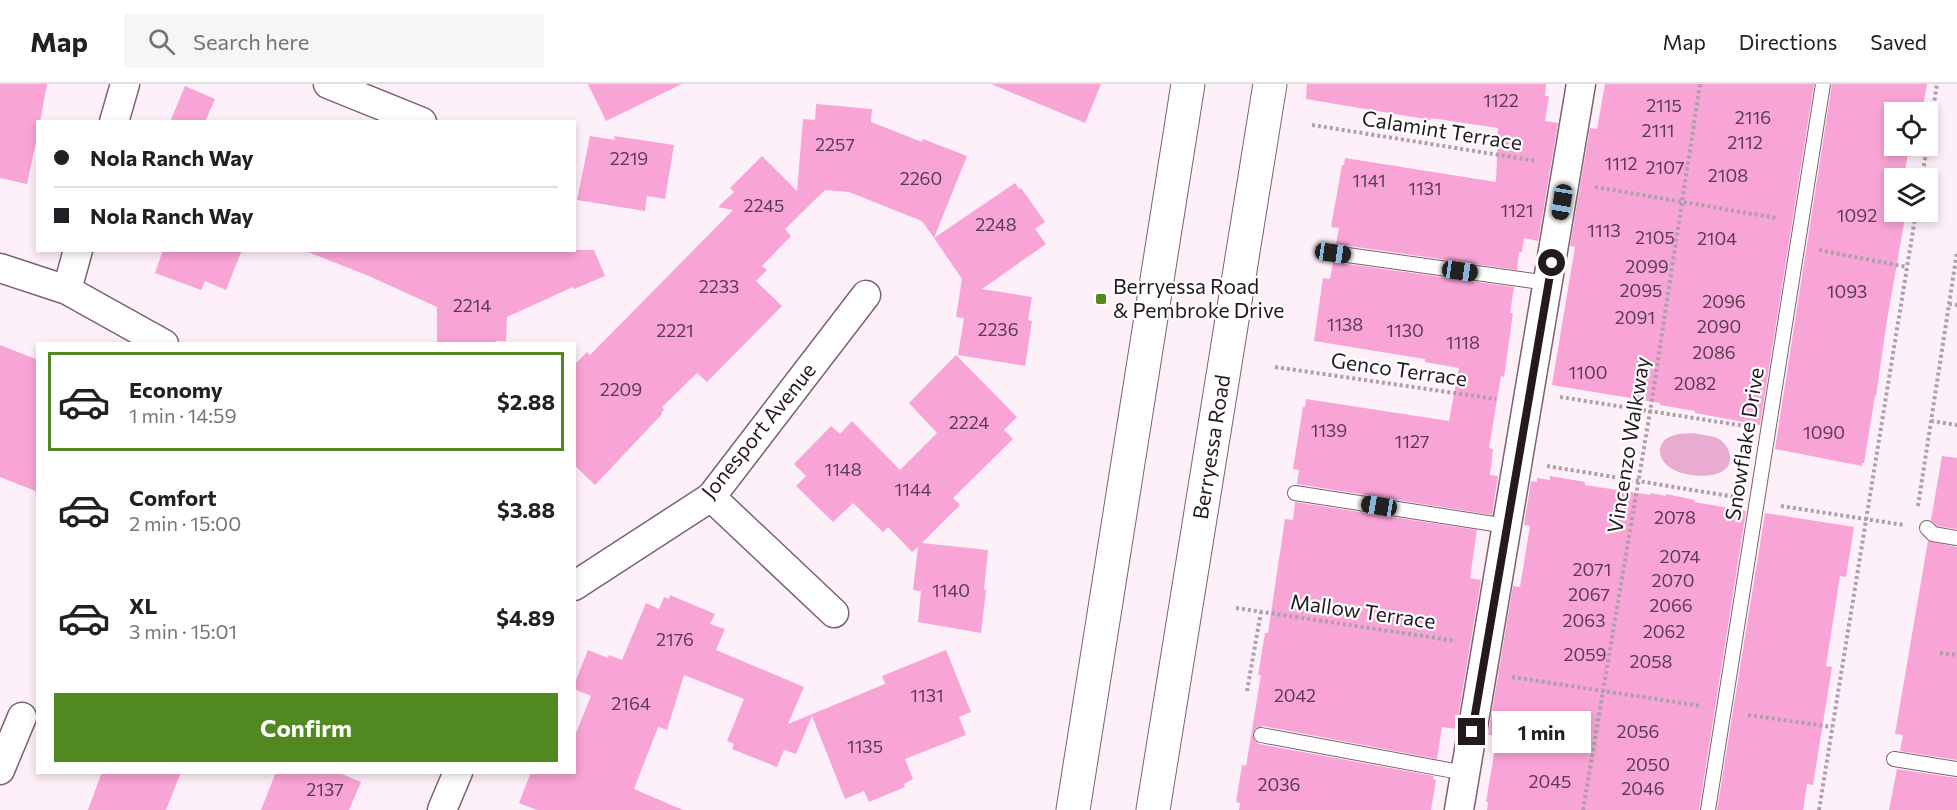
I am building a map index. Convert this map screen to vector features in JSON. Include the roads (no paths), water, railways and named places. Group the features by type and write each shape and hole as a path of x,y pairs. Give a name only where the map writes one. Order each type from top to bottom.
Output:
{"main road":[{"path":"1072,810 1188,84"},
{"name":"Berryessa Road","path":"1154,810 1270,84"}],"street":[{"path":"115,120 125,84"},
{"path":"328,84 417,120"},
{"path":"1460,810 1581,84"},
{"path":"67,290 77,252"},
{"path":"0,268 67,290 160,342"},
{"name":"Jonesport Avenue","path":"576,585 711,497 866,295"},
{"path":"711,497 834,613"},
{"path":"0,770 22,717"},
{"path":"442,810 457,774"}],"lane":[{"name":"Snowflake Drive","path":"1708,810 1823,84"},
{"path":"1333,253 1548,283"},
{"path":"1295,493 1507,526"},
{"path":"1927,528 1933,534 1957,538"},
{"path":"1261,735 1466,773"},
{"path":"1894,759 1957,769"}],"place":[{"name":"Berryessa Road & Pembroke Drive","path":"1101,299"}]}
